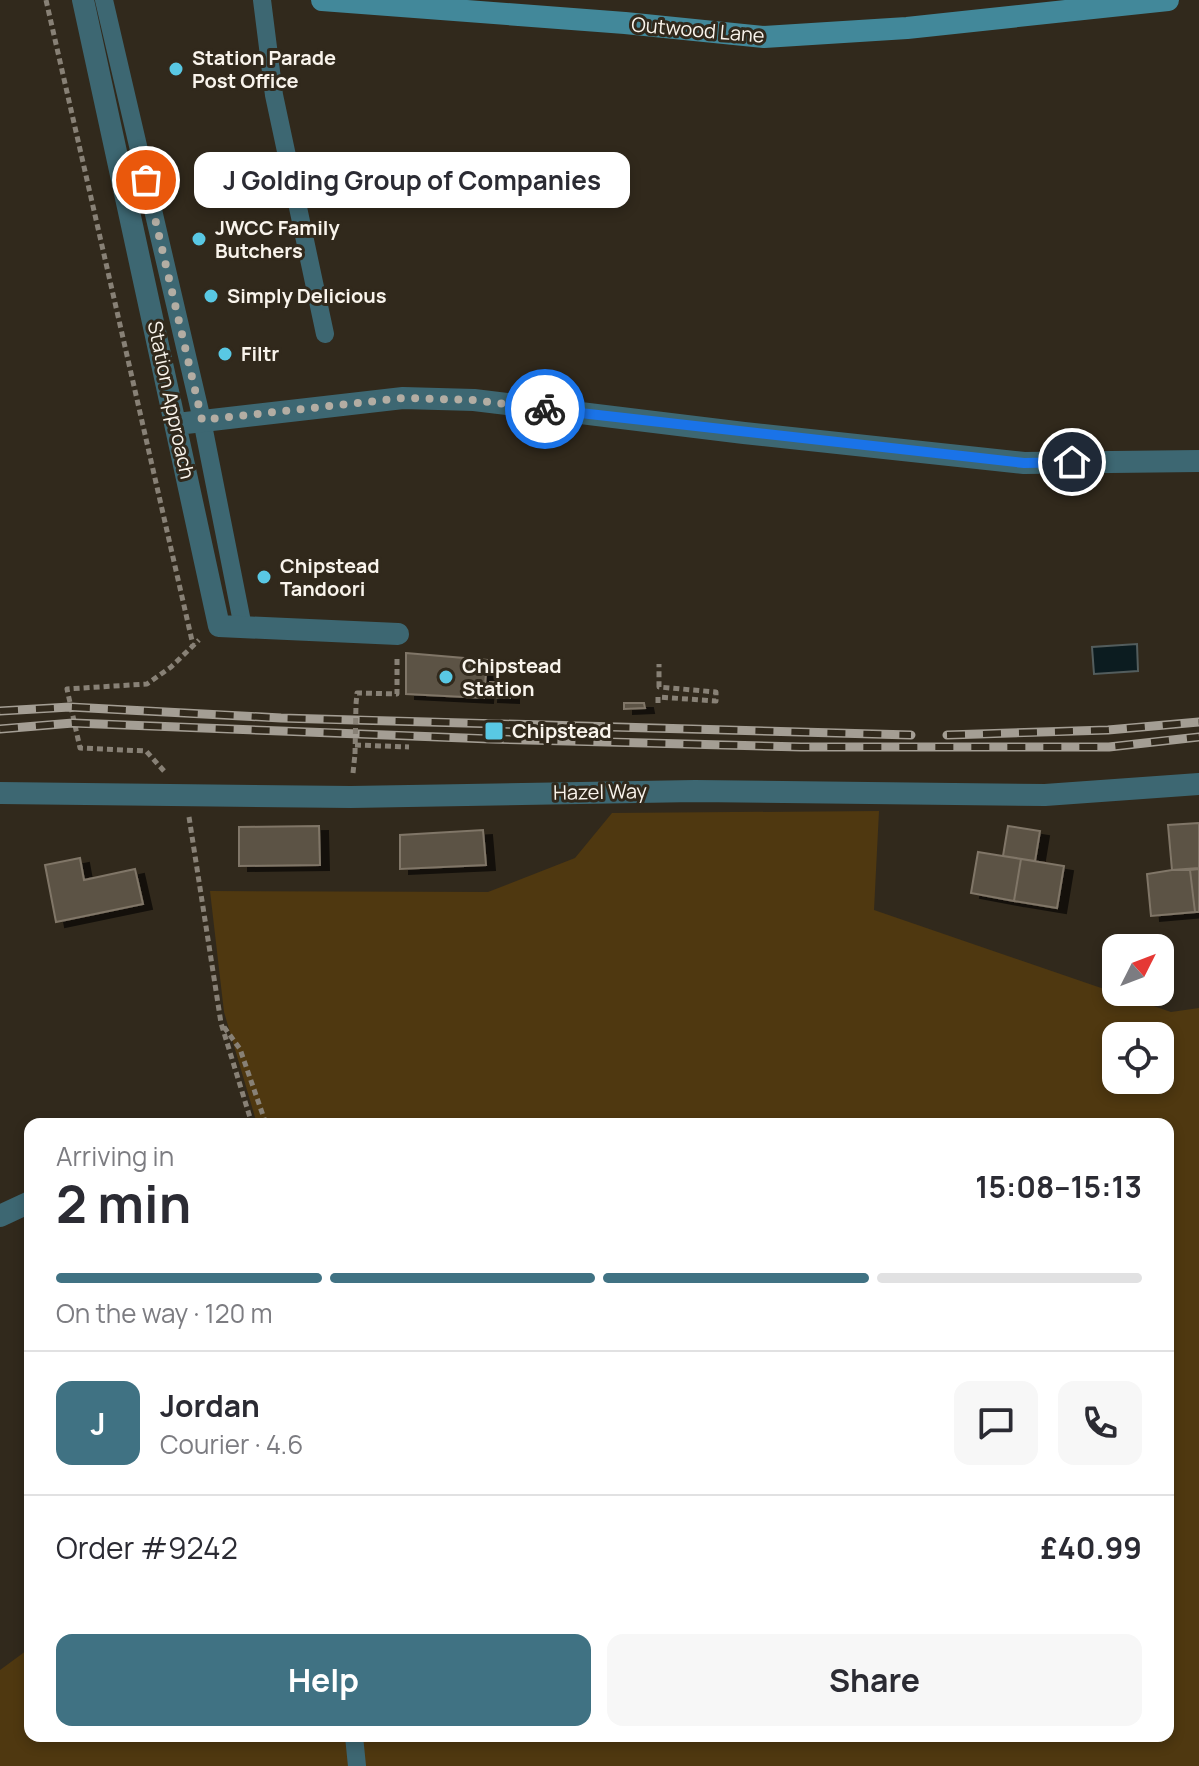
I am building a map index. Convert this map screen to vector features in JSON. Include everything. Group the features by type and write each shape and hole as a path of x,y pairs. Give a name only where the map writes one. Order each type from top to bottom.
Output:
{"main road":[{"name":"Outwood Lane","path":"322,0 764,37 907,28 1089,4 1168,0"}],"street":[{"name":"Station Approach","path":"83,0 219,626"},
{"path":"177,424 403,398 474,400 1024,463 1199,461"},
{"path":"219,626 398,634"},
{"name":"Hazel Way","path":"0,793 351,797 695,791 1045,795 1199,784"},
{"path":"0,1216 24,1205"}],"lane":[{"path":"104,0 202,420 243,627"},
{"path":"262,0 274,95 325,334"},
{"path":"355,1742 357,1766"}],"path":[{"path":"46,0 193,645"},
{"path":"219,626 147,684 67,689 80,748 146,751 186,796 221,1023 250,1118"},
{"path":"355,754 357,693 397,694 398,634"},
{"path":"658,703 658,697 716,701 716,692 659,687 659,664"},
{"path":"355,745 409,747"},
{"path":"221,1023 240,1049 264,1118"}],"shaded area":[{"path":"1137,644 1138,671 1094,674 1092,647"},
{"path":"879,811 874,910 1102,988 1102,1006 1154,1006 1171,1012 1199,1008 1199,1766 0,1766 0,1670 24,1652 24,1742 1174,1742 1174,1118 255,1118 224,1012 210,891 488,892 575,858 612,813"}],"building":[{"name":"Chipstead Station","path":"406,653 487,660 484,698 406,694"},
{"path":"490,682 510,683 510,698 489,697"},
{"path":"624,703 644,703 645,708 624,709"},
{"path":"1199,823 1199,868 1172,870 1168,825"},
{"path":"319,826 320,865 239,866 239,827"},
{"path":"1008,826 1040,831 1035,861 1003,856"},
{"path":"483,830 486,865 400,869 400,835"},
{"path":"978,852 1021,859 1014,901 971,893"},
{"path":"80,858 84,880 135,869 143,904 56,922 45,865"},
{"path":"1021,859 1064,866 1057,908 1014,901"},
{"path":"1199,869 1199,912 1195,912 1190,870"},
{"path":"1190,870 1195,912 1151,916 1147,874"}],"railway":[{"path":"0,711 70,707 281,718 911,735"},
{"path":"947,735 1108,730 1199,722"},
{"path":"0,729 73,723 801,747 1109,747 1199,737"}],"way so far":[{"path":"146,180 202,420 403,398 474,400 545,409"}],"place":[{"name":"Station Parade Post Office","path":"176,69"},
{"name":"J Golding Group of Companies","path":"146,180"},
{"name":"JWCC Family Butchers","path":"199,239"},
{"name":"Simply Delicious","path":"211,296"},
{"name":"Filtr","path":"225,354"},
{"name":"Chipstead Tandoori","path":"264,577"},
{"name":"Chipstead Station","path":"446,677"},
{"name":"Chipstead","path":"494,731"}],"route":[{"path":"545,409 1024,463 1072,462"}]}
